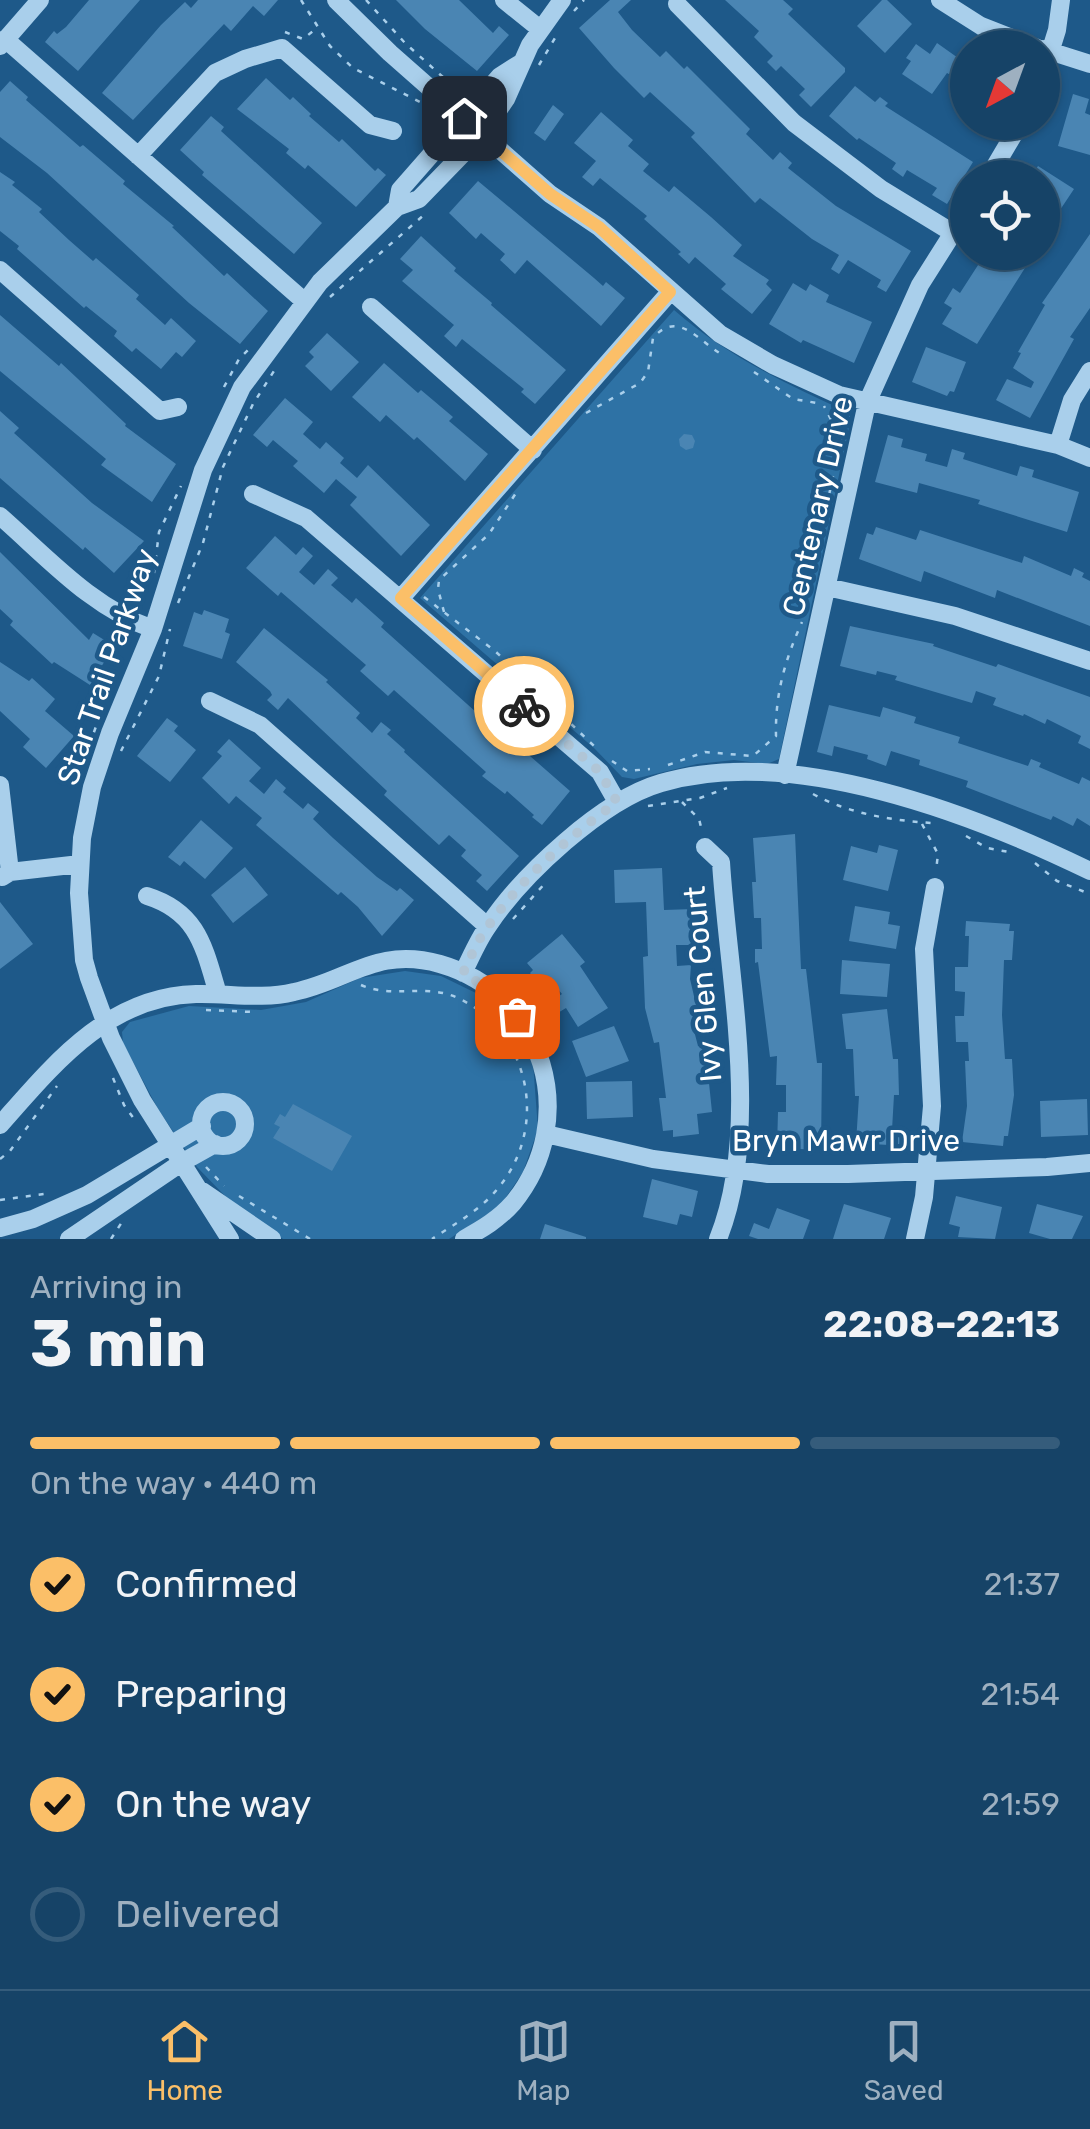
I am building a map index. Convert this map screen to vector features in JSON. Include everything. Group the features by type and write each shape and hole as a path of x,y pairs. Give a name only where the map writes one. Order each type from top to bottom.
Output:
{"street":[{"path":"40,0 2,42 304,301"},
{"path":"336,0 550,194 599,227 720,334 773,365 839,394 1058,445 1090,458"},
{"path":"504,0 540,29"},
{"path":"940,0 992,30"},
{"path":"1050,30 1061,0"},
{"path":"676,4 794,123 882,189 950,232"},
{"name":"Star Trail Parkway","path":"230,1239 197,1188 188,1159 168,1144 132,1081 104,1022 84,960 80,864 86,814 100,759 153,629 195,491 242,387 304,301 397,207 419,200 482,134 526,70 540,29 565,8"},
{"path":"138,156 215,73 282,48 370,126 393,131"},
{"path":"1060,54 1090,64"},
{"name":"Star Trail Parkway","path":"397,207 400,190 500,76 526,70"},
{"name":"Centenary Drive","path":"785,775 819,583 867,403 920,286 950,236"},
{"path":"0,270 160,411 178,407"},
{"path":"401,598 670,292"},
{"path":"371,307 533,450"},
{"path":"1058,445 1072,400 1090,370"},
{"path":"253,494 306,518 401,598 600,772 617,802"},
{"path":"0,516 96,600 121,618 153,629"},
{"path":"819,583 954,616 1090,662"},
{"path":"210,701 260,725 488,926"},
{"path":"463,973 488,926 545,861 580,829 617,802 660,783 740,769 844,783 969,817 1090,872"},
{"path":"0,786 5,875 80,864"},
{"name":"Ivy Glen Court","path":"706,847 721,862 742,1124 718,1239"},
{"path":"914,1239 927,1170 932,1106 924,949 935,887"},
{"path":"147,896 167,902 185,915 202,947 218,994"},
{"path":"0,1125 62,1054 104,1022 160,998 218,994 254,997 294,992 351,969 387,961 423,960 463,973 502,1000 531,1035 546,1076 546,1134 538,1159 513,1203 494,1221 464,1239"},
{"path":"69,1239 188,1159 215,1144 230,1145 241,1137 245,1126 242,1113 232,1104 218,1103 206,1110 202,1126 205,1136 215,1144"},
{"path":"0,1228 55,1210 96,1190 202,1126"},
{"name":"Bryn Mawr Drive","path":"546,1134 653,1159 735,1170 848,1174 1090,1162"},
{"name":"Star Trail Parkway","path":"197,1188 272,1239"}],"path":[{"path":"301,0 330,46 353,68 431,110"},
{"path":"366,0 404,43 454,87"},
{"path":"565,8 584,0"},
{"path":"282,48 283,32 302,39 318,27"},
{"path":"526,70 561,29"},
{"path":"326,300 428,211"},
{"path":"584,414 640,383 648,372 653,338 669,326 679,325 692,331 729,358"},
{"path":"224,388 239,358 262,336"},
{"path":"179,602 203,543 223,467 253,404 282,359"},
{"path":"752,372 793,399 822,404 841,438 819,583"},
{"path":"525,480 489,534 439,580 443,610 488,645 620,768 660,768 705,752 754,756 768,745 776,736 785,657 805,608"},
{"path":"154,574 160,532 183,482"},
{"path":"118,760 158,676 172,618"},
{"path":"78,780 85,749 102,711"},
{"path":"636,808 700,798 733,786"},
{"path":"804,791 850,810 894,820 929,822"},
{"path":"681,801 700,819 706,847"},
{"path":"922,822 938,854 935,887"},
{"path":"958,832 987,848 1021,856"},
{"path":"1035,863 1057,881 1090,894"},
{"path":"510,920 520,914 553,874"},
{"path":"355,986 378,993 433,989 464,1001 504,1037 523,1069 526,1124 512,1168 491,1197 432,1239"},
{"path":"194,1010 260,1012"},
{"path":"114,1081 124,1105 142,1130"},
{"path":"0,1160 59,1083"},
{"path":"188,1159 228,1189 310,1239"},
{"path":"0,1200 52,1193"}],"shaded area":[{"path":"674,310 736,355 850,413 850,423 779,759 767,764 734,760 697,764 634,779 622,777 594,748 420,598"},
{"path":"405,971 441,976 482,996 512,1026 533,1063 538,1129 523,1172 500,1206 449,1239 283,1239 226,1197 197,1167 158,1109 123,1043 122,1032 130,1022 189,1006 261,1010 306,1002 360,978"}],"building":[{"path":"89,0 140,0 78,71 45,42 54,31 57,34 66,27"},
{"path":"198,0 278,0 264,16 253,6 231,31 224,24 133,120 102,93 161,25 185,2 191,8"},
{"path":"396,0 459,0 493,33 499,26 509,35 477,71"},
{"path":"610,0 631,0 618,12 632,30 660,57 666,51 684,69 687,66 750,129 746,134 773,160 780,152 792,163 788,168 836,206 911,251 886,292 877,287 881,280 848,260 839,274 831,269 839,255 760,198 755,203 691,137 695,133 650,92 644,98 614,68 579,28"},
{"path":"725,0 783,0 793,9 788,14 845,72 811,107 799,95 805,89 781,66 776,71 767,62 773,56 754,37 759,31"},
{"path":"882,0 887,0 912,24 885,53 857,26"},
{"path":"937,43 950,52 950,75 947,73 932,94 902,74 911,61 906,58 916,44 930,54"},
{"path":"266,78 290,100 293,97 339,142 342,139 375,171 378,168 386,175 356,207 308,165 305,169 286,153 289,149 237,109"},
{"path":"10,81 28,97 26,100 125,181 123,184 174,226 224,276 227,273 268,311 240,344 189,303 47,173 0,137 0,92"},
{"path":"855,86 875,102 880,97 888,103 885,106 970,160 950,160 947,204 932,195 937,188 907,170 903,177 892,169 896,163 857,140 829,116"},
{"path":"1073,94 1089,99 1085,113 1090,115 1090,155 1058,146"},
{"path":"553,105 564,114 545,141 534,133"},
{"path":"601,112 633,140 628,146 649,164 643,171 669,192 674,186 711,217 742,245 733,256 769,280 766,284 772,290 752,314 721,289 726,284 695,257 689,264 644,219 647,216 600,178 593,186 582,177 596,161 574,143"},
{"path":"211,116 224,127 221,131 322,223 294,254 202,175 204,172 180,150"},
{"path":"0,172 15,182 12,185 42,209 39,212 69,240 139,295 136,299 165,325 171,318 196,341 182,357 176,352 161,369 136,348 132,352 114,336 117,331 84,308 17,249 19,246 0,231"},
{"path":"1060,180 1074,189 1060,210"},
{"path":"478,181 603,286 606,282 625,298 601,326 527,260 515,274 500,260 505,254 481,233 476,239 449,213"},
{"path":"1090,234 1090,308 1070,337 1074,339 1030,418 996,400 1007,379 1031,388 1034,382 1013,368 1021,353 1018,352 1045,305 1042,303"},
{"path":"421,236 456,268 454,271 566,370 535,404 521,392 524,389 462,339 456,347 444,336 454,325 402,281 413,270 400,259"},
{"path":"975,270 1024,270 977,344 942,324 952,308 944,303 953,288 960,293"},
{"path":"793,283 806,291 810,284 829,295 826,302 872,322 854,363 803,340 801,343 769,324"},
{"path":"0,315 59,366 61,363 125,426 176,464 152,502 101,465 106,459 0,371"},
{"path":"327,333 359,362 331,391 305,366 314,357 309,352"},
{"path":"926,347 966,362 954,392 947,396 912,382"},
{"path":"384,363 453,417 449,421 488,454 465,481 417,437 414,440 386,415 380,422 352,397"},
{"path":"285,398 313,422 303,434 320,449 326,442 344,458 340,463 357,478 368,465 430,525 401,556 350,505 357,497 336,479 324,493 293,466 298,461 273,440 267,447 253,435"},
{"path":"0,411 19,428 14,433 92,503 144,541 114,573 0,478"},
{"path":"684,434 692,435 693,448 686,450 680,446 679,439"},
{"path":"888,435 903,439 901,447 927,454 925,461 947,467 952,449 965,453 963,459 1017,476 1020,466 1034,470 1032,477 1079,492 1067,532 978,504 980,500 919,483 917,493 875,482"},
{"path":"876,527 916,540 920,530 1022,563 1024,556 1071,576 1074,568 1090,581 1090,626 997,590 995,598 924,571 921,582 859,559 867,533 873,535"},
{"path":"275,536 296,555 303,547 313,556 299,572 314,585 328,569 338,578 331,585 352,603 356,598 384,623 381,627 486,721 493,713 503,722 498,728 570,791 542,825 507,791 505,794 482,776 486,772 394,690 388,696 360,671 366,665 281,592 278,596 246,568"},
{"path":"0,552 89,640 93,633 114,646 90,685 52,664 10,625 13,621 0,609"},
{"path":"204,610 229,619 225,632 230,634 222,659 183,646 194,612 202,615"},
{"path":"850,626 934,644 1090,697 1090,749 1078,743 1081,736 1047,719 1045,724 993,705 996,698 976,691 972,703 895,680 897,676 840,666"},
{"path":"264,628 328,680 360,713 356,718 372,733 381,722 391,730 387,734 404,752 519,856 487,891 476,881 482,875 461,856 466,850 449,835 439,845 288,698 278,710 267,700 272,695 270,691 236,662"},
{"path":"0,662 29,681 32,678 55,699 45,711 74,736 46,768 23,747 30,739 0,711"},
{"path":"829,705 880,717 883,707 916,717 914,723 960,737 958,743 1028,766 1031,759 1041,763 1039,767 1079,784 1082,777 1090,781 1090,826 1077,818 1073,826 1053,816 1051,820 966,787 968,781 891,751 886,766 867,759 868,755 834,746 832,756 817,752"},
{"path":"167,718 178,726 174,731 196,750 170,782 137,756"},
{"path":"229,739 261,768 249,781 264,794 276,779 286,788 283,792 303,809 308,803 319,812 313,819 377,877 414,900 382,936 341,892 338,895 256,825 262,818 236,796 229,804 202,778 222,756 217,752"},
{"path":"201,820 233,848 205,879 184,861 180,866 168,857"},
{"path":"795,834 801,969 806,969 817,1063 822,1063 821,1150 777,1148 778,1112 786,1112 786,1085 776,1085 777,1056 770,1057 758,962 755,963 755,949 762,949 761,918 754,918 753,838"},
{"path":"879,845 898,850 888,891 843,880 851,846 877,853"},
{"path":"245,867 268,895 233,923 211,895"},
{"path":"662,868 664,910 694,909 695,945 676,945 677,966 691,965 690,979 700,1022 692,1023 705,1066 709,1065 711,1082 712,1112 697,1114 699,1134 673,1137 673,1130 663,1131 659,1098 666,1098 659,1042 654,1043 645,1008 646,902 615,903 614,870"},
{"path":"0,902 33,944 0,969"},
{"path":"855,906 890,912 888,924 900,926 896,949 849,941"},
{"path":"966,921 1010,924 1009,931 1014,931 1012,960 1004,960 1005,1059 1012,1059 1014,1095 1003,1146 962,1142 967,1106 965,1061 969,1061 968,1042 956,1042 955,1016 964,1016 965,992 955,991 955,967 968,967"},
{"path":"562,934 585,962 580,966 608,1008 578,1027 566,1008 556,1014 548,1003 562,994 548,977 539,984 527,963"},
{"path":"842,960 890,964 887,997 840,994"},
{"path":"887,1009 893,1059 898,1059 899,1095 894,1095 892,1130 906,1131 905,1146 856,1143 859,1096 855,1096 853,1049 846,1049 842,1014"},
{"path":"614,1026 629,1061 586,1077 572,1041"},
{"path":"632,1081 633,1117 587,1119 586,1082"},
{"path":"1087,1099 1088,1135 1041,1137 1040,1101"},
{"path":"293,1104 352,1136 332,1171 273,1138 280,1127 274,1124 280,1114 285,1117"},
{"path":"652,1179 698,1191 692,1217 680,1214 677,1225 643,1217"},
{"path":"956,1196 1002,1207 995,1239 958,1237 960,1227 949,1224"},
{"path":"844,1204 891,1218 884,1239 833,1239"},
{"path":"1037,1204 1083,1216 1072,1239 1050,1239 1029,1233"},
{"path":"777,1208 810,1220 803,1239 749,1236 754,1223 769,1229"},
{"path":"545,1224 586,1237 586,1239 540,1239"}],"way so far":[{"path":"517,1016 502,1000 463,973 488,926 545,861 617,802 600,772 524,706"}],"route":[{"path":"464,118 550,194 599,227 670,292 401,598 524,706"}]}
